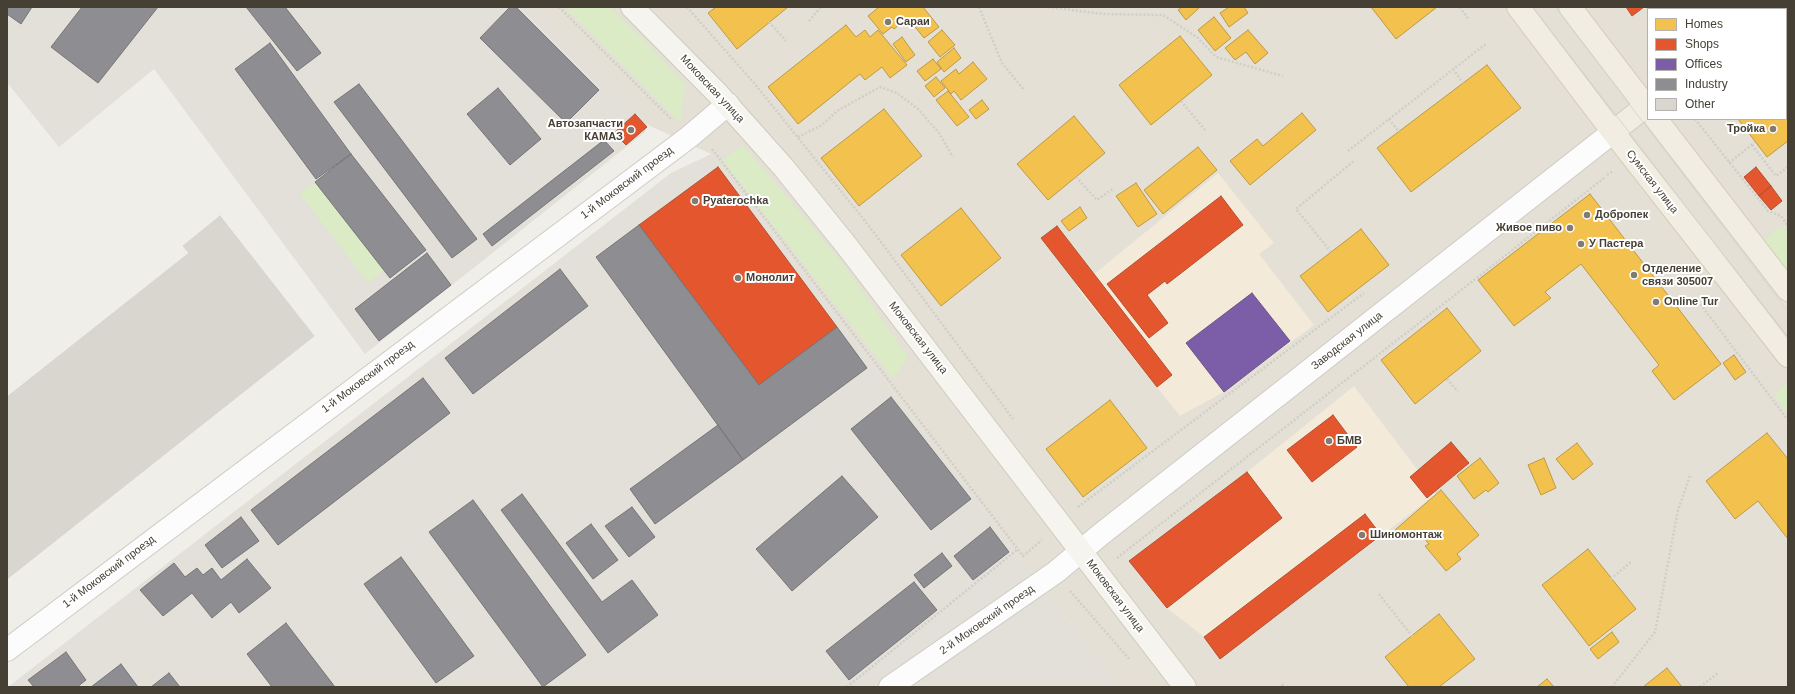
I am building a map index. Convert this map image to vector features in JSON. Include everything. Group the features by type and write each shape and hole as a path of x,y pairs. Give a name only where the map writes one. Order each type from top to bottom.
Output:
{"main road":[{"name":"Сумская улица","path":"1518,7 1613,132 1788,356"},
{"path":"1570,7 1647,107"},
{"path":"1613,132 1647,111"},
{"path":"1657,120 1788,290"}],"street":[{"name":"Моковская улица","path":"632,7 728,104 784,168 846,245 1082,550 1185,687"},
{"name":"1-й Моковский проезд","path":"7,650 693,133 728,104"},
{"name":"Заводская улица","path":"1082,550 1613,132"},
{"name":"2-й Моковский проезд","path":"890,687 1056,572 1082,550"}],"path":[{"path":"559,7 693,133 1023,556 1046,536"},
{"path":"809,22 821,7"},
{"path":"979,7 1002,63 1024,90"},
{"path":"1048,7 1103,14 1163,15 1198,38 1216,57 1283,76"},
{"path":"1460,7 1470,20"},
{"path":"769,22 786,41"},
{"path":"1348,152 1487,43"},
{"path":"1453,69 1463,82"},
{"path":"798,138 822,125 837,111 880,86 897,93 918,109 939,133 953,157"},
{"path":"1181,101 1204,130"},
{"path":"1389,119 1399,132"},
{"path":"1696,120 1768,212 1780,216 1788,226"},
{"path":"1729,163 1756,142"},
{"path":"1752,145 1776,176 1788,167"},
{"path":"1331,252 1296,209 1355,160"},
{"path":"1076,177 1097,200 1114,188"},
{"path":"1101,576 1115,559 1604,178"},
{"path":"1074,512 1367,291"},
{"path":"1698,301 1788,420"},
{"path":"1447,379 1458,392"},
{"path":"1612,687 1655,632 1678,510 1690,476"},
{"path":"847,687 1018,549"},
{"path":"1611,579 1632,561"},
{"path":"1056,572 1066,587 1134,664"},
{"path":"1379,594 1412,636"},
{"path":"1700,687 1718,673"}],"shaded area":[{"path":"7,7 531,7 646,124 645,132 365,354 154,69 59,147 9,85 7,86"},
{"path":"531,7 1788,7 1788,687 1119,687 711,154 646,124"},
{"path":"711,154 1119,687 8,687 671,173"},
{"path":"1218,173 1274,243 1259,254 1314,325 1224,392 1180,416 1077,288"},
{"path":"1354,386 1436,494 1220,659 1204,637 1167,608 1129,561 1247,472"}],"green space":[{"path":"565,7 609,7 644,40 685,85 680,123"},
{"path":"743,145 841,261 908,357 893,378 722,160"},
{"path":"315,182 384,270 368,283 300,194"},
{"path":"1782,225 1788,233 1788,279 1760,243"},
{"path":"1788,383 1788,414 1774,395"}],"building: Homes":[{"path":"716,7 788,7 737,49 708,13"},
{"name":"Сараи","path":"879,7 923,7 939,27 924,38 908,18 894,29 892,27 883,34 868,16"},
{"path":"1182,7 1199,8 1186,20 1178,10"},
{"path":"1229,7 1244,7 1248,13 1229,27 1220,13"},
{"path":"1371,7 1437,7 1396,39"},
{"path":"1214,17 1231,38 1215,51 1198,30"},
{"path":"846,25 856,37 865,30 870,37 878,30 907,65 890,78 882,67 865,80 860,74 798,124 768,87"},
{"name":"Сараи","path":"942,30 955,45 940,57 928,42"},
{"path":"1248,30 1268,53 1255,64 1246,52 1235,60 1225,48"},
{"path":"1180,36 1212,75 1151,125 1119,85"},
{"path":"902,37 915,55 906,62 893,44"},
{"path":"1788,44 1788,101 1787,100"},
{"path":"954,48 961,58 944,72 937,62"},
{"path":"933,59 941,69 925,81 917,71"},
{"path":"973,62 987,79 961,100 954,91 951,94 941,81 956,69 959,74"},
{"path":"1487,65 1521,108 1411,192 1377,148"},
{"path":"936,77 945,88 934,97 925,86"},
{"path":"948,91 969,117 957,126 936,100"},
{"path":"982,100 989,109 976,119 969,110"},
{"path":"1787,100 1788,141 1767,157 1739,120 1787,120"},
{"path":"884,109 922,156 859,206 821,158"},
{"path":"1302,113 1316,130 1250,185 1230,161 1257,139 1263,146"},
{"path":"1074,116 1105,153 1048,200 1017,164"},
{"path":"1198,147 1217,170 1163,214 1144,190"},
{"path":"1136,183 1157,214 1138,227 1116,196"},
{"path":"1590,194 1721,364 1674,400 1652,371 1659,365 1581,264 1545,292 1551,298 1514,326 1478,280"},
{"path":"1080,207 1087,218 1069,231 1061,221"},
{"path":"961,208 1001,258 941,306 901,255"},
{"path":"1361,229 1389,265 1328,312 1300,276"},
{"path":"1447,308 1481,351 1415,404 1381,360"},
{"path":"1734,355 1746,372 1735,380 1723,363"},
{"path":"1110,400 1147,448 1083,497 1046,449"},
{"path":"1767,433 1788,459 1788,539 1758,501 1735,519 1706,481"},
{"path":"1577,443 1593,464 1573,480 1556,459"},
{"path":"1480,458 1499,483 1488,492 1486,490 1474,499 1457,476"},
{"path":"1544,458 1556,488 1541,495 1528,465"},
{"path":"1441,490 1479,535 1457,554 1461,559 1446,571 1425,546 1429,544 1417,530 1404,540 1395,530"},
{"path":"1588,549 1636,609 1589,646 1542,585"},
{"path":"1439,614 1475,659 1439,687 1409,687 1385,657"},
{"path":"1612,632 1619,642 1598,659 1590,649"},
{"path":"1667,668 1682,687 1643,687"},
{"path":"1547,679 1554,687 1537,687"}],"building: Shops":[{"path":"1626,7 1644,7 1632,16"},
{"path":"635,114 647,127 626,145 614,133"},
{"path":"718,167 837,327 759,385 639,225"},
{"path":"1756,167 1771,186 1759,196 1744,177"},
{"path":"1771,186 1782,201 1771,210 1759,196"},
{"path":"1221,196 1243,225 1167,284 1165,281 1147,295 1168,323 1149,338 1107,284"},
{"path":"1057,226 1172,375 1157,387 1041,238"},
{"path":"1333,415 1357,447 1312,482 1287,450"},
{"path":"1451,442 1469,463 1427,498 1410,477"},
{"path":"1247,472 1282,518 1167,608 1129,561"},
{"path":"1365,514 1381,535 1220,659 1204,637"}],"building: Offices":[{"path":"1252,293 1290,341 1224,392 1186,343"}],"building: Industry":[{"path":"7,7 32,7 21,24 7,14"},
{"path":"82,7 158,7 98,83 51,47"},
{"path":"246,7 285,7 321,53 297,71"},
{"path":"510,7 516,7 599,90 566,123 480,38"},
{"path":"270,43 351,154 316,179 235,69"},
{"path":"359,84 477,239 452,258 334,102"},
{"path":"498,88 541,139 510,165 467,114"},
{"path":"604,140 614,151 492,246 483,234"},
{"path":"351,154 426,250 390,278 315,182"},
{"path":"639,225 759,385 837,327 867,368 743,460 596,257"},
{"path":"427,253 451,285 379,341 355,309"},
{"path":"560,269 588,306 473,394 445,358"},
{"path":"423,378 450,413 278,545 251,510"},
{"path":"891,397 971,499 931,530 851,429"},
{"path":"718,425 743,460 655,524 630,489"},
{"path":"842,476 878,517 792,591 756,549"},
{"path":"522,494 602,602 632,580 658,615 608,653 501,510"},
{"path":"473,500 586,655 543,687 429,532"},
{"path":"632,507 655,537 629,557 605,526"},
{"path":"241,517 259,541 222,568 205,545"},
{"path":"591,524 618,560 593,579 566,543"},
{"path":"990,527 1009,552 973,580 954,556"},
{"path":"942,553 952,566 924,588 914,575"},
{"path":"401,557 474,656 436,683 364,584"},
{"path":"247,559 271,588 239,613 231,602 212,618 192,593 163,616 140,590 174,563 185,577 197,568 203,575 212,568 221,580"},
{"path":"914,582 937,610 849,680 826,651"},
{"path":"286,623 335,687 272,687 247,654"},
{"path":"66,652 86,680 77,687 34,687 28,680"},
{"path":"121,664 138,687 91,687"},
{"path":"169,673 180,687 151,687"}],"building: Other":[{"path":"220,216 314,336 7,579 7,397 189,253 183,246"}],"tram line":[{"path":"1533,7 1788,339"},
{"path":"1555,7 1788,312"}],"place":[{"name":"Сараи","path":"888,22"},
{"name":"Тройка","path":"1773,129"},
{"name":"Автозапчасти КАМАЗ","path":"631,130"},
{"name":"Pyaterochka","path":"695,201"},
{"name":"Добропек","path":"1587,215"},
{"name":"Живое пиво","path":"1570,228"},
{"name":"У Пастера","path":"1581,244"},
{"name":"Отделение связи 305007","path":"1634,275"},
{"name":"Монолит","path":"738,278"},
{"name":"Online Tur","path":"1656,302"},
{"name":"БМВ","path":"1329,441"},
{"name":"Шиномонтаж","path":"1362,535"}]}
